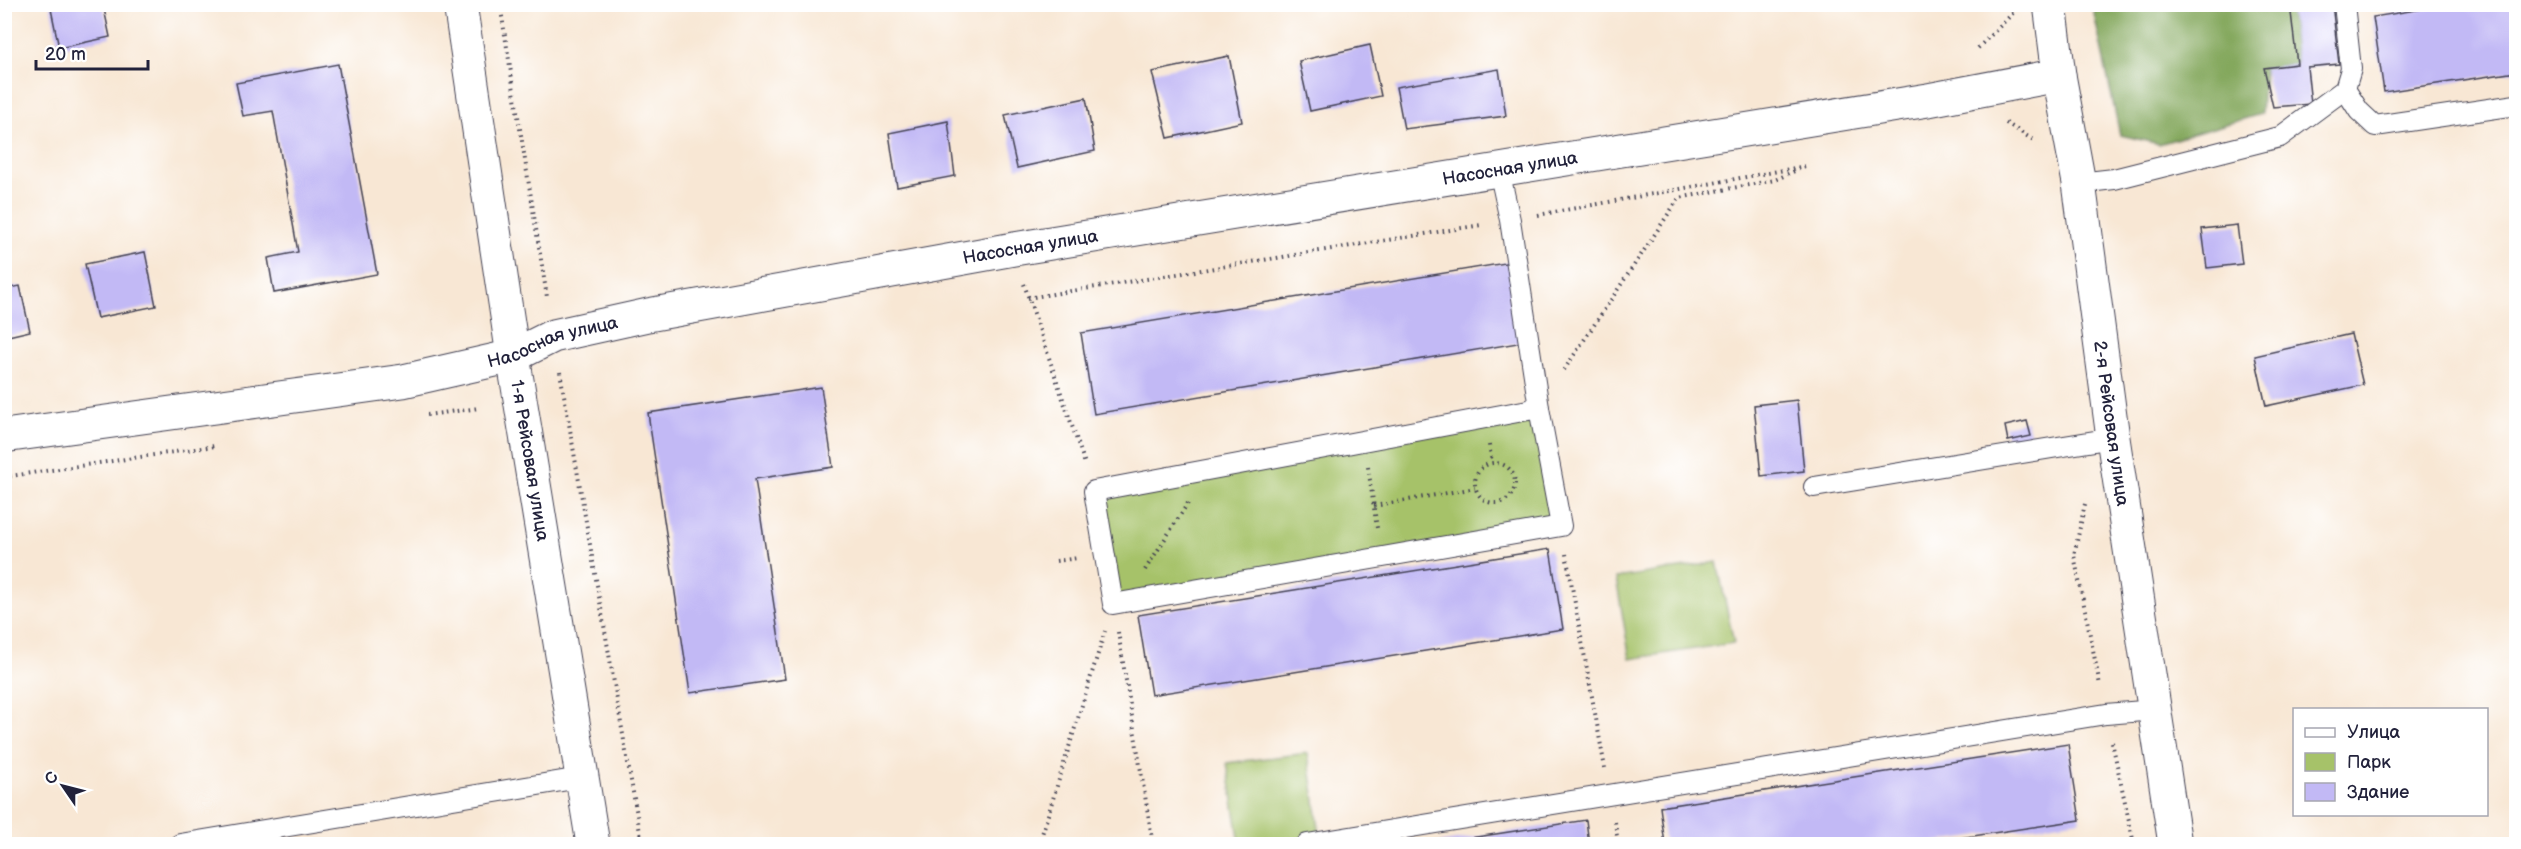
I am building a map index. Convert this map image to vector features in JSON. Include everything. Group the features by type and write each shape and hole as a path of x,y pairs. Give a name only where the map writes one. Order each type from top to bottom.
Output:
{"street":[{"name":"1-я Рейсовая улица","path":"460,4 513,356 580,778 593,844"},
{"name":"2-я Рейсовая улица","path":"2050,4 2059,75 2079,183 2113,438 2175,844"},
{"name":"Насосная улица","path":"4,436 404,381 513,356 553,336 648,315 1014,249 1928,100 2059,75"}],"lane":[{"path":"2079,183 2114,179 2280,137 2345,89 2351,69 2344,4"},
{"path":"2345,89 2359,111 2375,126 2517,105"},
{"path":"1499,170 1510,220 1539,408 1561,526 1119,604 1095,491 1539,408"},
{"path":"1814,487 2113,438"},
{"path":"1307,844 2106,714 2155,710"},
{"path":"180,844 580,778"}],"path":[{"path":"500,4 547,297"},
{"path":"1978,48 2022,4"},
{"path":"2002,121 2041,144"},
{"path":"1028,298 1510,220 1806,166 1775,180 1679,198 1539,408"},
{"path":"1014,249 1028,298 1095,491"},
{"path":"559,366 642,844"},
{"path":"1364,440 1382,558"},
{"path":"1492,462 1506,465 1515,476 1511,497 1498,504 1481,498 1475,488 1476,474 1492,462"},
{"path":"1039,844 1119,604 1209,469"},
{"path":"1374,506 1475,488"},
{"path":"2085,502 2074,555 2134,844"},
{"path":"1561,526 1618,844"},
{"path":"1119,604 1153,844"}],"green space":[{"path":"2092,5 2290,5 2297,64 2264,69 2261,114 2159,144 2120,135"},
{"path":"1539,408 1561,526 1113,604 1094,491"},
{"path":"1717,562 1734,643 1630,659 1616,578"},
{"path":"1308,753 1321,842 1240,844 1227,763"}],"building":[{"path":"50,4 103,4 110,37 59,48"},
{"path":"2290,4 2332,4 2339,64 2307,67 2311,104 2273,107 2264,68 2297,64"},
{"path":"2453,4 2516,4 2516,72 2384,92 2373,17"},
{"path":"1370,45 1381,96 1310,111 1299,61"},
{"path":"1229,56 1242,122 1168,138 1152,72"},
{"path":"338,64 377,274 274,293 268,258 298,252 273,111 243,116 236,83"},
{"path":"1499,69 1506,116 1404,129 1396,87"},
{"path":"1086,98 1095,151 1017,168 1005,115"},
{"path":"948,121 955,176 897,187 889,133"},
{"path":"2237,225 2242,264 2207,268 2202,229"},
{"path":"145,252 156,306 97,318 85,264"},
{"path":"1511,262 1524,342 1094,414 1081,333"},
{"path":"20,286 30,331 4,337 4,289"},
{"path":"2351,334 2363,385 2266,406 2255,356"},
{"path":"821,387 833,467 755,479 785,679 690,693 648,413"},
{"path":"1797,400 1804,471 1761,476 1754,405"},
{"path":"2027,421 2031,436 2008,441 2005,426"},
{"path":"1550,549 1563,629 1151,695 1138,615"},
{"path":"2068,744 2080,820 1920,844 1665,844 1660,807"},
{"path":"1586,820 1589,844 1438,844 1438,843"}]}
